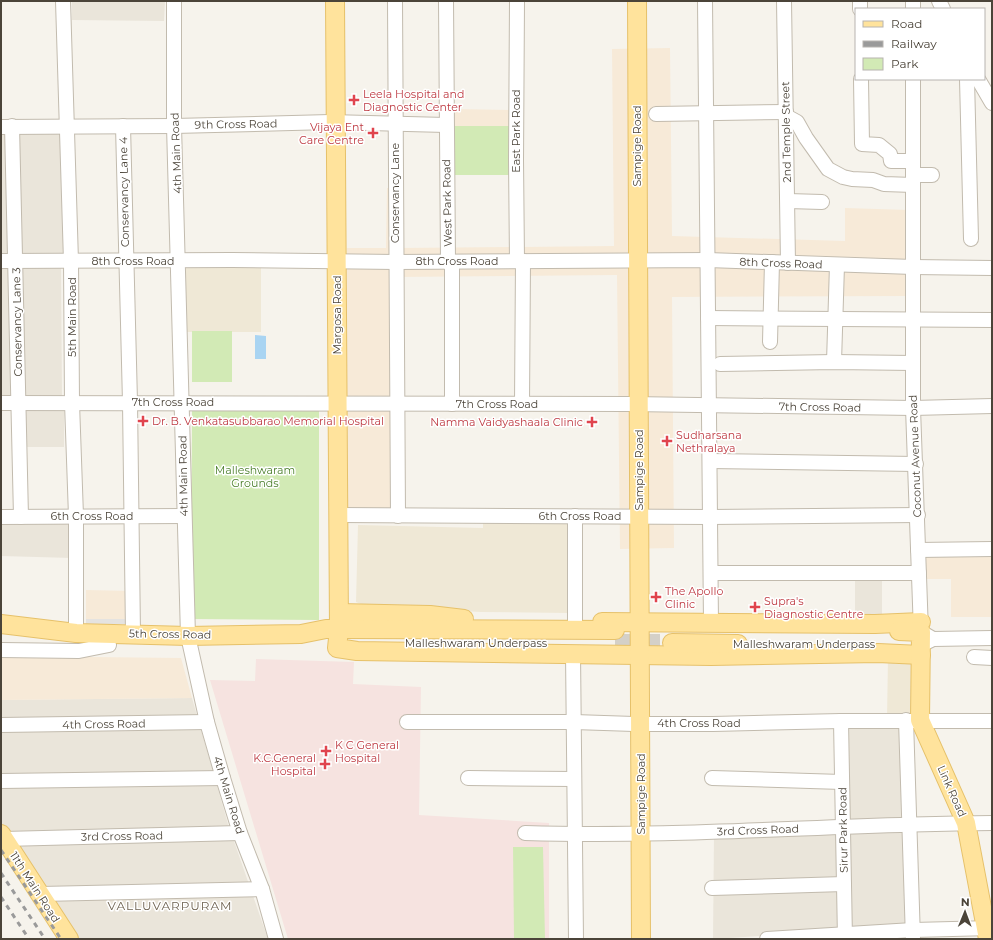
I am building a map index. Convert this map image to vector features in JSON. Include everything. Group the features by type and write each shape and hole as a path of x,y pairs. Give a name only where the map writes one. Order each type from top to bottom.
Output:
{"main road":[{"name":"Margosa Road","path":"335,1 338,633"},
{"name":"Sampige Road","path":"637,1 642,939"},
{"path":"338,633 430,615 488,622 875,624 923,638"},
{"name":"5th Cross Road","path":"1,624 76,632 133,634 189,641"},
{"name":"5th Cross Road","path":"1,635 73,644 109,645 301,634 326,629 338,633"},
{"name":"Malleshwaram Underpass","path":"892,631 923,638 663,636 892,631"},
{"path":"338,633 357,651 711,656 878,653 923,638"},
{"name":"Malleshwaram Underpass","path":"338,633 615,636"},
{"name":"Link Road","path":"923,638 913,720 966,823 989,932"},
{"name":"11th Main Road","path":"3,837 69,939"}],"street":[{"name":"5th Main Road","path":"63,1 71,261 72,403 76,516 76,632"},
{"name":"4th Main Road","path":"174,1 174,126 179,261 184,516 189,641 207,722 223,778 240,833 262,889 276,939"},
{"name":"Conservancy Lane","path":"395,1 398,516"},
{"name":"West Park Road","path":"446,1 448,261 452,267 452,404"},
{"name":"East Park Road","path":"517,1 516,160 520,261 522,404"},
{"path":"705,1 711,623"},
{"name":"2nd Temple Street","path":"784,1 788,263"},
{"path":"861,80 862,144 878,146 890,154 891,161 913,174"},
{"path":"913,80 913,267"},
{"path":"967,80 971,239"},
{"path":"979,80 992,103"},
{"path":"656,114 786,114 797,122 806,138 828,169 843,177 873,180 884,184 913,174 932,175"},
{"name":"9th Cross Road","path":"7,126 174,126 336,123 446,125"},
{"name":"Conservancy Lane 3","path":"7,126 15,261 21,517"},
{"name":"Conservancy Lane 4","path":"123,126 132,516"},
{"path":"788,201 822,202"},
{"name":"8th Cross Road","path":"1,262 708,260 913,267 992,268"},
{"path":"770,342 772,262"},
{"path":"834,362 837,264"},
{"name":"Coconut Avenue Road","path":"913,267 913,408 923,638"},
{"path":"708,318 992,320"},
{"path":"720,364 834,362 913,363"},
{"name":"7th Cross Road","path":"1,403 130,402 639,404 913,408 992,406"},
{"path":"710,461 916,464"},
{"name":"6th Cross Road","path":"338,516 710,517 918,515"},
{"path":"132,516 133,634"},
{"name":"6th Cross Road","path":"1,517 184,516"},
{"path":"575,516 575,622"},
{"path":"918,550 992,549"},
{"path":"711,573 919,573"},
{"path":"923,638 992,638"},
{"path":"1,650 79,651 109,645"},
{"path":"573,653 576,939"},
{"path":"974,657 992,658"},
{"path":"913,720 910,825 913,935"},
{"name":"4th Cross Road","path":"407,722 713,724 913,720 992,721"},
{"name":"Sirur Park Road","path":"841,721 844,937"},
{"name":"4th Cross Road","path":"1,725 207,722"},
{"path":"1,781 223,778"},
{"path":"468,778 574,779"},
{"path":"712,778 842,782"},
{"name":"3rd Cross Road","path":"525,833 641,834 992,823"},
{"name":"3rd Cross Road","path":"3,837 240,833"},
{"path":"712,888 844,884"},
{"path":"41,894 262,889"},
{"path":"767,939 989,932"}],"shaded area":[{"path":"72,1 165,1 164,21 72,20"},
{"path":"670,48 672,236 845,241 845,208 909,210 907,296 672,297 674,548 620,549 617,275 395,277 395,399 345,399 347,248 386,248 387,188 397,188 399,248 512,247 513,175 454,126 454,109 511,110 522,247 614,246 612,49"},
{"path":"1,132 65,132 66,257 1,257"},
{"path":"186,265 261,265 261,332 186,332"},
{"path":"1,266 61,266 62,398 1,398"},
{"path":"345,409 394,409 393,510 344,510"},
{"path":"23,410 64,410 64,447 24,447"},
{"path":"1,520 72,520 72,558 1,556"},
{"path":"483,523 570,524 569,613 481,612 366,606 356,602 358,525 483,528"},
{"path":"992,551 992,617 951,617 951,579 926,579 926,552"},
{"path":"855,574 882,574 882,621 855,621"},
{"path":"86,590 132,591 132,619 86,619"},
{"path":"86,619 132,619 132,624 86,624"},
{"path":"1,656 181,658 192,698 1,700"},
{"path":"888,658 917,658 917,718 887,718"},
{"name":"K C General Hospital","path":"256,659 354,662 353,684 421,687 419,815 549,823 549,939 288,939 210,680 255,681"},
{"path":"192,698 228,824 268,939 78,939 1,825 1,700"},
{"path":"844,725 904,725 907,821 846,824"},
{"path":"846,829 907,829 908,927 847,932"},
{"path":"838,833 841,931 713,939 714,835"}],"green space":[{"path":"454,126 513,126 513,175 454,175"},
{"path":"192,331 232,331 232,382 192,382"},
{"name":"Malleshwaram Grounds","path":"192,410 319,411 319,620 191,619"},
{"path":"513,847 543,847 545,939 514,939"}],"water":[{"path":"255,335 266,336 266,359 255,359"}],"tunnel":[{"path":"615,643 663,643"}],"railway":[{"path":"1,850 61,939"},
{"path":"1,873 45,939"},
{"path":"1,897 29,939"}],"place":[{"name":"Leela Hospital and Diagnostic Center","path":"354,100"},
{"name":"Vijaya Ent Care Centre","path":"373,133"},
{"name":"Dr. B. Venkatasubbarao Memorial Hospital","path":"143,421"},
{"name":"Namma Vaidyashaala Clinic","path":"592,422"},
{"name":"Sudharsana Nethralaya","path":"667,441"},
{"name":"The Apollo Clinic","path":"656,597"},
{"name":"Supra's Diagnostic Centre","path":"755,607"},
{"name":"K C General Hospital","path":"326,751"},
{"name":"K.C.General Hospital","path":"325,764"}],"district":[{"name":"VALLUVARPURAM","path":"170,905"}]}
